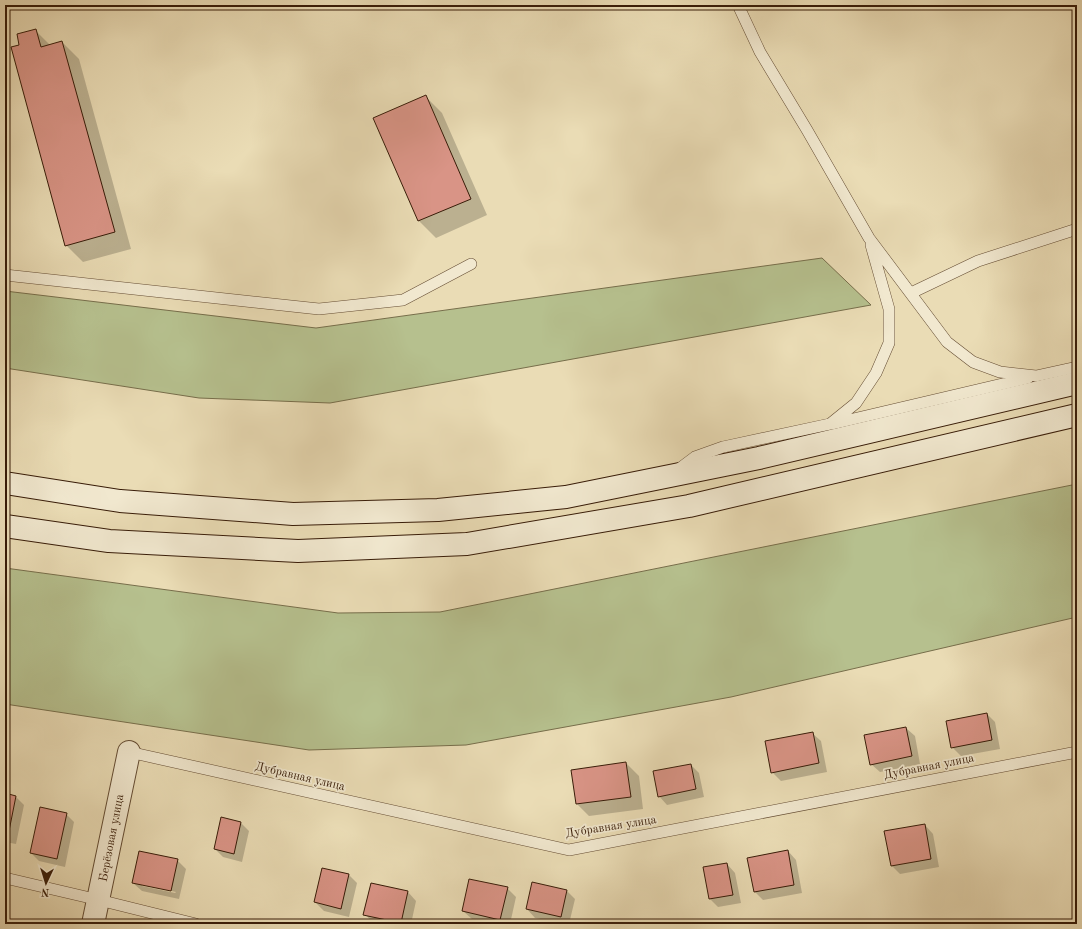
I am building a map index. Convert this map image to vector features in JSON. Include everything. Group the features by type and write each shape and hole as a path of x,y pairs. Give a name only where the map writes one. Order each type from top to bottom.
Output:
{"main road":[{"path":"5,483 120,501 293,514 453,509 566,497 759,458 1077,383"},
{"path":"5,526 109,541 298,551 467,544 689,506 1077,415"},
{"name":"Берёзовая улица","path":"93,924 129,752"}],"lane":[{"path":"738,5 760,52 869,238 911,292 947,342 973,362 1000,372 1036,376"},
{"path":"911,292 978,261 1077,229"},
{"path":"830,424 856,403 876,373 889,343 889,309 869,238"},
{"path":"5,275 319,309 403,300 471,264"},
{"path":"669,476 695,457 723,447 1077,367"},
{"name":"Дубравная улица","path":"129,752 569,850 1077,752"},
{"path":"5,878 196,924"}],"green space":[{"path":"822,258 871,305 330,403 199,398 5,368 5,291 316,328"},
{"path":"1077,484 1077,617 731,697 466,745 309,750 5,704 5,568 338,613 440,612"}],"building":[{"path":"36,29 41,47 62,41 115,232 65,246 11,47 19,45 17,34"},
{"path":"426,95 471,199 418,221 373,118"},
{"path":"987,713 992,740 951,748 946,721"},
{"path":"906,727 912,756 870,765 864,735"},
{"path":"813,732 819,763 771,773 765,741"},
{"path":"626,762 631,797 576,804 571,770"},
{"path":"691,764 696,789 658,797 653,771"},
{"path":"5,793 16,796 8,836 5,836"},
{"path":"40,807 67,813 57,859 30,853"},
{"path":"221,817 241,822 234,854 214,849"},
{"path":"925,824 931,859 891,866 884,831"},
{"path":"788,850 794,885 754,892 747,858"},
{"path":"139,851 178,859 171,891 132,883"},
{"path":"727,863 733,895 709,899 703,867"},
{"path":"322,868 349,874 341,909 314,902"},
{"path":"469,879 508,887 500,920 462,911"},
{"path":"532,882 567,890 561,917 526,909"},
{"path":"371,883 408,891 401,923 363,915"}]}
